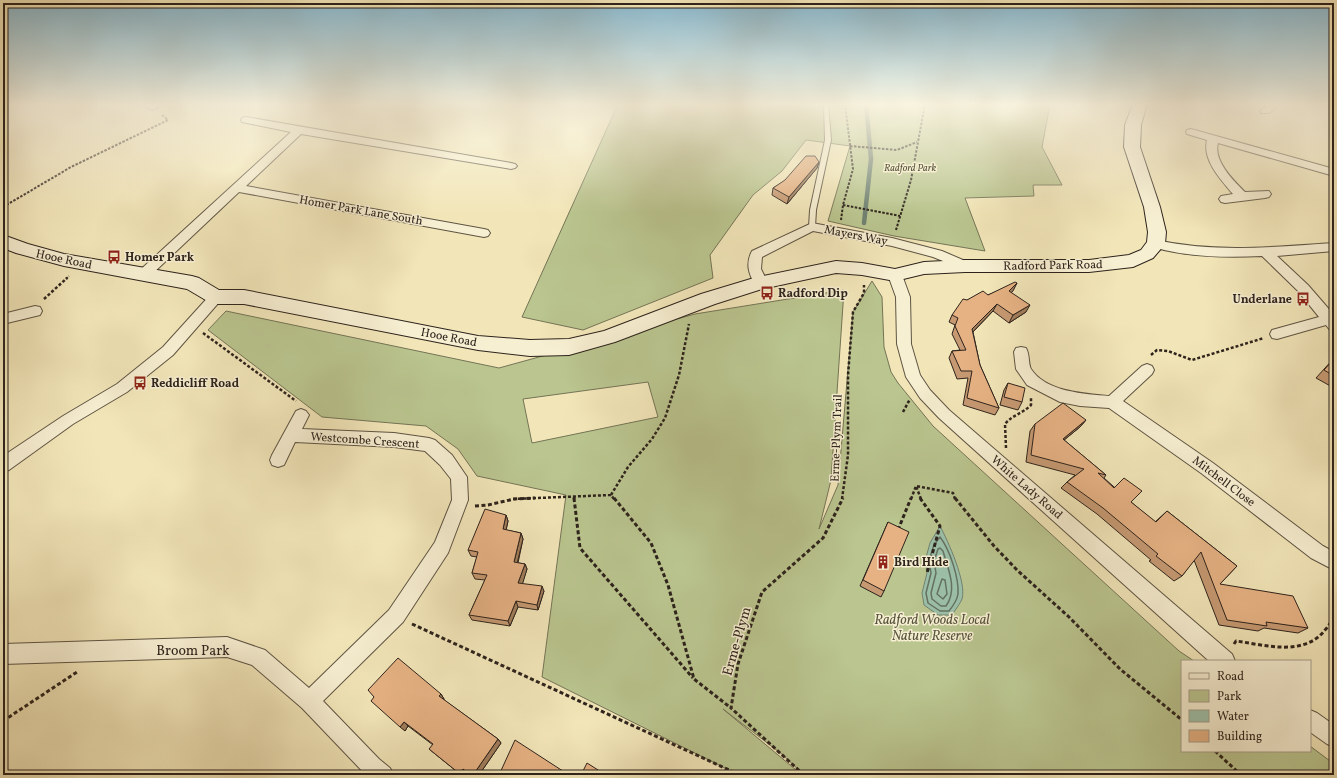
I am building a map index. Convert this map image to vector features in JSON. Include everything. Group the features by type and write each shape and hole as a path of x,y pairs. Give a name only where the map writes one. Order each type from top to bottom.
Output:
{"street":[{"path":"144,274 288,140"},
{"path":"360,140 511,166"},
{"path":"1133,140 1132,147 1152,207 1157,232 1156,244 1196,251 1226,253 1265,252 1332,246"},
{"path":"1213,140 1211,148 1214,157 1226,177 1242,196"},
{"path":"1221,140 1334,173"},
{"name":"Homer Park Lane South","path":"237,188 484,233"},
{"path":"1225,199 1265,194"},
{"name":"Mayers Way","path":"762,283 755,273 753,262 757,254 812,227 892,242 937,254 965,266"},
{"name":"Hooe Road","path":"3,241 22,249 196,285 216,297 244,297 478,343 530,348 569,346 608,337 694,304 762,283 836,267 862,269 895,275"},
{"name":"Radford Park Road","path":"895,275 924,268 965,266 1090,266 1133,261 1147,254 1156,244"},
{"path":"1265,252 1303,288 1332,322 1277,334"},
{"name":"White Lady Road","path":"895,275 903,296 904,344 913,376 925,394 944,414 1223,660"},
{"path":"3,464 68,420 122,388 168,351 216,297"},
{"path":"9,322 35,311"},
{"path":"1021,352 1023,369 1032,381 1060,396 1080,400 1112,402 1147,370"},
{"name":"Mitchell Close","path":"1112,402 1208,468 1317,552 1334,562"},
{"name":"Westcombe Crescent","path":"278,460 301,416"},
{"name":"Westcombe Crescent","path":"291,435 394,440 429,445 446,460 459,477 460,500 442,548 396,616 309,701"},
{"name":"Broom Park","path":"3,654 227,647 258,657 309,701 372,766 383,775"},
{"path":"1311,721 1334,737"}],"lane":[{"path":"812,227 813,210 828,140"}],"path":[{"path":"3,207 71,167 126,140"},
{"path":"840,233 843,205 853,169 849,140"},
{"path":"850,146 898,150 918,141"},
{"path":"892,242 911,180 918,141"},
{"path":"843,205 900,216"},
{"path":"35,311 45,297 84,263"},
{"name":"Erme-Plym Trail","path":"762,592 823,538 843,498 848,455 848,374 853,312 864,293 864,280"},
{"path":"611,495 628,467 652,439 665,418 678,375 694,304"},
{"path":"192,325 308,410 301,416"},
{"path":"1147,370 1142,362 1157,350 1168,351 1192,360 1277,334"},
{"path":"999,462 1006,458 1000,453 1007,447 1005,424 1010,418 1023,413 1031,405 1031,394 1044,388"},
{"path":"916,486 920,498 940,526 927,573"},
{"path":"897,534 916,486"},
{"path":"916,486 953,493 955,499 994,546 1017,570 1069,617 1120,669 1181,719"},
{"path":"457,508 488,505 514,499 611,495"},
{"path":"611,495 651,543 668,585 694,680"},
{"path":"574,496 580,548 694,680 731,708 804,775"},
{"name":"Erme-Plym","path":"731,708 738,664 762,592"},
{"path":"396,616 740,775"},
{"path":"1223,660 1236,641 1282,648 1302,646 1316,639 1330,625 1334,617"},
{"path":"3,721 82,668"},
{"path":"1216,752 1241,775"}],"green space":[{"path":"602,140 806,140 782,171 753,195 710,255 713,278 583,330 522,317"},
{"name":"Radford Park","path":"808,140 1043,140 1042,147 1062,185 1033,185 1034,196 965,198 985,251 894,236 828,221 850,146"},
{"name":"Radford Woods Local Nature Reserve","path":"872,281 882,297 884,347 891,372 898,383 933,426 1179,651 1192,660 1181,660 1181,752 1311,752 1311,747 1334,764 1334,775 804,775 783,755 723,709 802,775 739,775 542,677 566,495 477,476 458,449 426,426 322,417 208,330 226,311 499,368 695,314 844,290 831,480 819,529 838,485 853,312","holes":["648,382 658,417 532,443 523,399"]}],"water":[{"path":"940,526 948,541 962,583 962,599 952,615 938,615 924,605 922,593 927,573 925,561 930,543"}],"building":[{"path":"806,156 815,156 819,162 789,197 773,188 785,180"},
{"path":"1015,282 1017,283 1009,291 1030,305 1013,315 997,304 972,329 980,365 999,408 967,398 972,371 961,371 952,351 966,350 955,326 958,318 952,315 963,299 967,300 983,291 988,295"},
{"path":"1334,359 1334,376 1324,370"},
{"path":"1008,383 1025,388 1022,402 1004,397"},
{"path":"1063,403 1086,420 1063,439 1106,475 1098,473 1114,488 1124,478 1142,491 1131,502 1156,522 1167,511 1237,566 1220,584 1293,596 1308,628 1266,622 1267,626 1227,620 1201,552 1182,576 1156,556 1158,554 1103,508 1067,482 1084,469 1031,455 1035,424"},
{"path":"485,509 506,515 503,529 521,533 514,562 525,564 518,583 542,586 537,605 516,601 508,621 469,615 487,575 472,573 478,552 468,550"},
{"name":"Bird Hide","path":"888,522 909,532 884,591 863,580"},
{"path":"398,658 441,694 439,696 498,739 473,775 463,769 460,774 429,749 433,744 404,722 400,727 371,701 374,697 368,690"},
{"path":"515,740 569,775 499,775"},
{"path":"587,763 606,775 581,775"}],"waterway":[{"path":"864,223 871,159 869,140"}],"place":[{"name":"Homer Park","path":"114,257"},
{"name":"Radford Dip","path":"767,293"},
{"name":"Underlane","path":"1303,299"},
{"name":"Reddicliff Road","path":"140,383"},
{"name":"Bird Hide","path":"883,562"}]}
